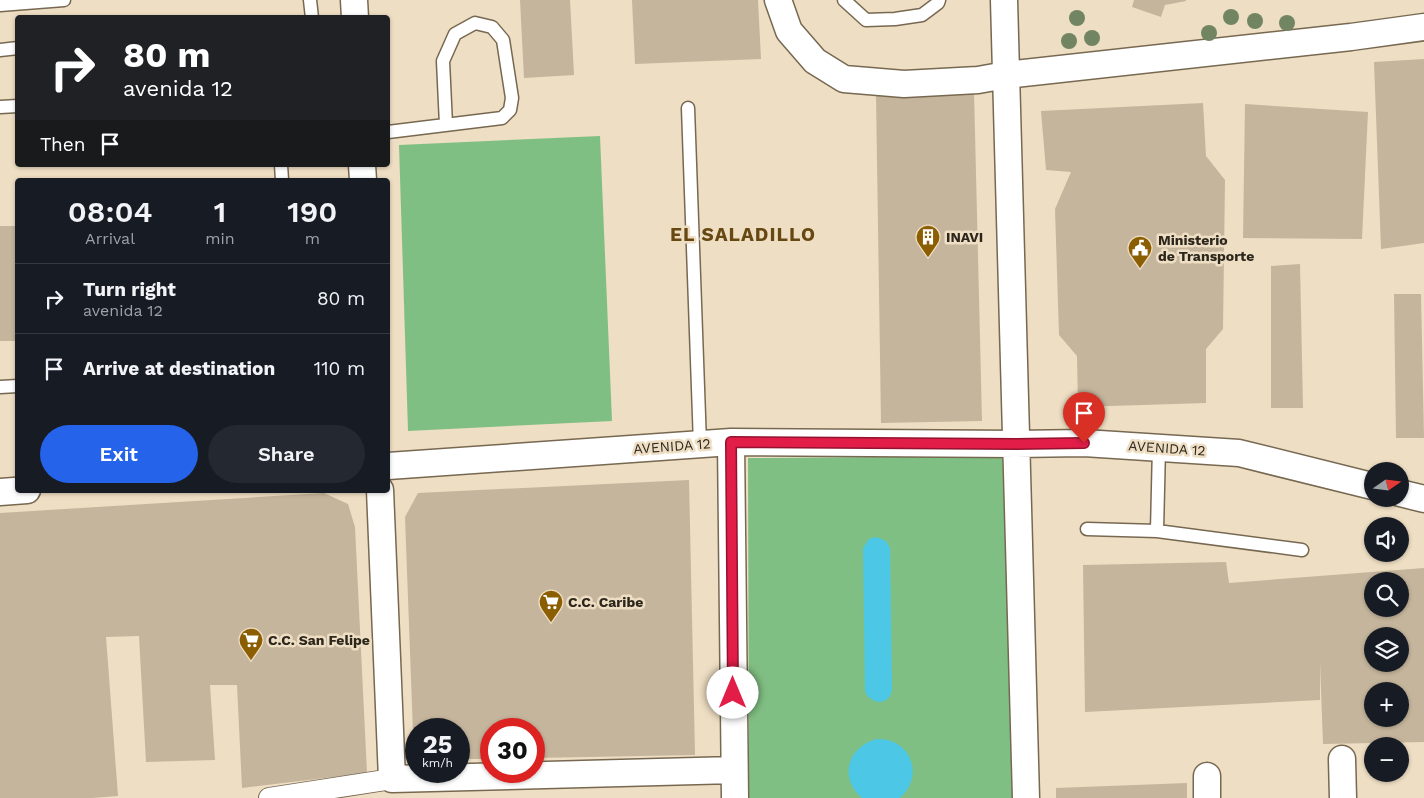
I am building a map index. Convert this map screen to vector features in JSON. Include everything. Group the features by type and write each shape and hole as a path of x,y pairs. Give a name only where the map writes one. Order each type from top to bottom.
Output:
{"street":[{"path":"354,0 355,15"},
{"path":"778,0 789,31 815,61 844,79 904,84 978,80 1006,75 1351,37 1424,27"},
{"path":"792,0 800,22 823,46 850,64 904,70 978,70 1006,75"},
{"path":"1004,0 1026,798"},
{"path":"731,442 735,798"},
{"name":"AVENIDA 12","path":"390,466 731,442 1084,443 1239,453 1364,484"},
{"path":"0,492 15,491"},
{"path":"380,493 392,779"},
{"path":"1409,495 1424,499"},
{"path":"1342,758 1343,798"},
{"path":"270,798 392,779 505,787 734,770"}],"lane":[{"path":"0,5 64,0"},
{"path":"310,0 312,15"},
{"path":"844,0 866,20 896,19 922,15 938,3 939,0"},
{"path":"390,132 446,125 502,118 510,110 512,98 502,40 492,27 475,23 455,34 443,61 446,125"},
{"path":"0,50 15,48"},
{"path":"0,108 15,106"},
{"path":"688,108 700,444"},
{"path":"0,388 15,386"},
{"path":"1157,531 1159,447"},
{"path":"1087,529 1157,531 1302,550"}],"green space":[{"path":"600,136 612,421 408,431 399,145"},
{"path":"1014,456 1018,798 749,798 748,458"}],"water":[{"path":"876,537 886,541 890,548 892,689 888,699 877,702 868,697 865,691 863,548 869,539"},
{"path":"877,739 889,740 898,745 906,751 911,760 913,769 912,779 908,789 900,798 862,798 850,781 849,772 853,755 859,748"}],"building":[{"path":"520,0 570,0 574,75 524,78"},
{"path":"632,0 758,0 761,59 635,64"},
{"path":"1134,0 1186,1 1165,5 1161,17 1132,7"},
{"path":"1424,59 1424,243 1381,249 1374,62"},
{"name":"INAVI","path":"974,91 982,421 881,423 876,95"},
{"name":"Ministerio de Transporte","path":"1203,103 1206,156 1225,180 1223,329 1206,349 1206,403 1078,407 1077,356 1059,335 1055,209 1071,172 1046,170 1041,111"},
{"path":"1245,104 1368,112 1362,239 1243,238"},
{"path":"0,226 15,226 15,341 0,341"},
{"path":"1300,264 1303,408 1271,408 1271,266"},
{"path":"1394,294 1421,294 1424,438 1396,438"},
{"name":"C.C. Caribe","path":"689,480 695,755 545,758 545,718 480,718 480,759 470,759 470,718 412,718 405,517 418,493"},
{"name":"C.C. San Felipe","path":"324,493 348,504 355,527 367,773 242,788 237,685 210,685 215,760 146,762 139,636 106,637 118,796 92,798 0,798 0,513"},
{"path":"1226,562 1229,583 1364,573 1364,617 1409,617 1409,572 1372,572 1424,568 1424,742 1409,742 1409,737 1364,737 1364,743 1323,744 1320,663 1320,700 1085,712 1083,565"},
{"path":"1187,783 1187,798 1056,798 1056,788"}],"place":[{"name":"INAVI","path":"928,258"},
{"name":"Ministerio de Transporte","path":"1140,269"},
{"name":"C.C. Caribe","path":"551,623"},
{"name":"C.C. San Felipe","path":"251,661"}],"district":[{"name":"EL SALADILLO","path":"743,234"}],"route":[{"path":"733,693 731,442 1084,443"}]}
